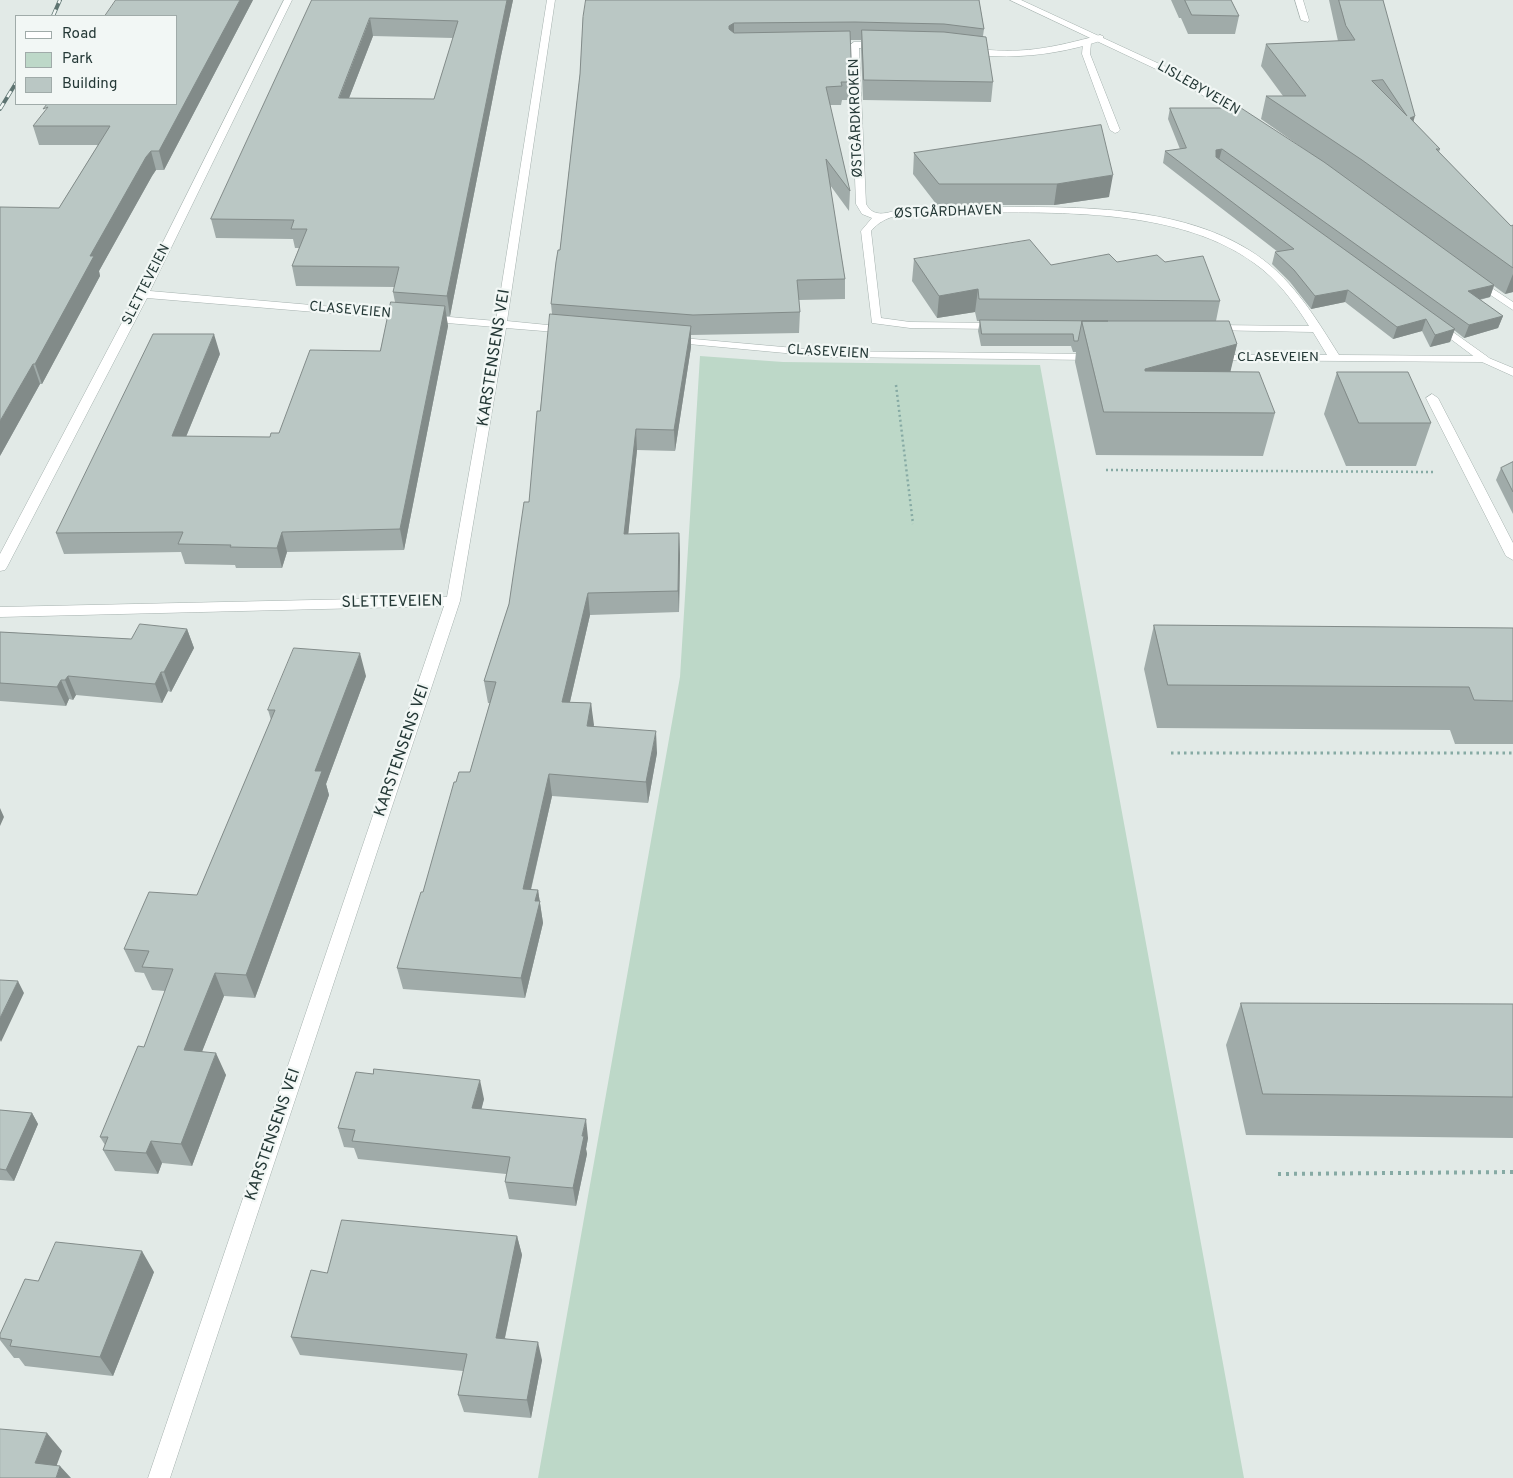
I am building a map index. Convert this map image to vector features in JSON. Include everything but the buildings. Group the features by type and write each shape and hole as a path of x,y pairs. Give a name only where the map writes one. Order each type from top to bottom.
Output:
{"street":[{"name":"SLETTEVEIEN","path":"0,567 143,294 288,0"},
{"name":"KARSTENSENS VEI","path":"159,1478 453,602 501,324 551,0"},
{"name":"LISLEBYVEIEN","path":"1014,0 1100,38 1208,92 1257,123"},
{"path":"1299,0 1305,20"},
{"path":"958,49 1001,54 1031,53 1087,43 1100,38"},
{"path":"1087,43 1086,54 1115,130"},
{"name":"ØSTGÅRDKROKEN","path":"880,218 866,212 861,204 850,45 890,45"},
{"name":"ØSTGÅRDHAVEN","path":"1014,326 910,324 876,321 866,231 880,218 898,213 934,211 1103,212 1168,223 1240,249 1284,282 1335,358"},
{"path":"1465,272 1513,307"},
{"name":"CLASEVEIEN","path":"143,294 580,331"},
{"path":"1428,318 1484,359"},
{"path":"1204,328 1317,329"},
{"name":"CLASEVEIEN","path":"659,339 828,354 1108,358"},
{"name":"CLASEVEIEN","path":"1207,358 1484,359 1513,372"},
{"path":"1432,398 1513,556"},
{"name":"SLETTEVEIEN","path":"0,612 453,602"}],"path":[{"path":"893,356 913,524"},
{"path":"1106,470 1470,472"},
{"path":"1171,752 1513,753"},
{"path":"1278,1174 1513,1172"}],"green space":[{"path":"700,356 783,362 1040,365 1244,1478 538,1478 680,677"}],"railway":[{"path":"53,15 60,0"},
{"path":"0,109 15,85"}]}
